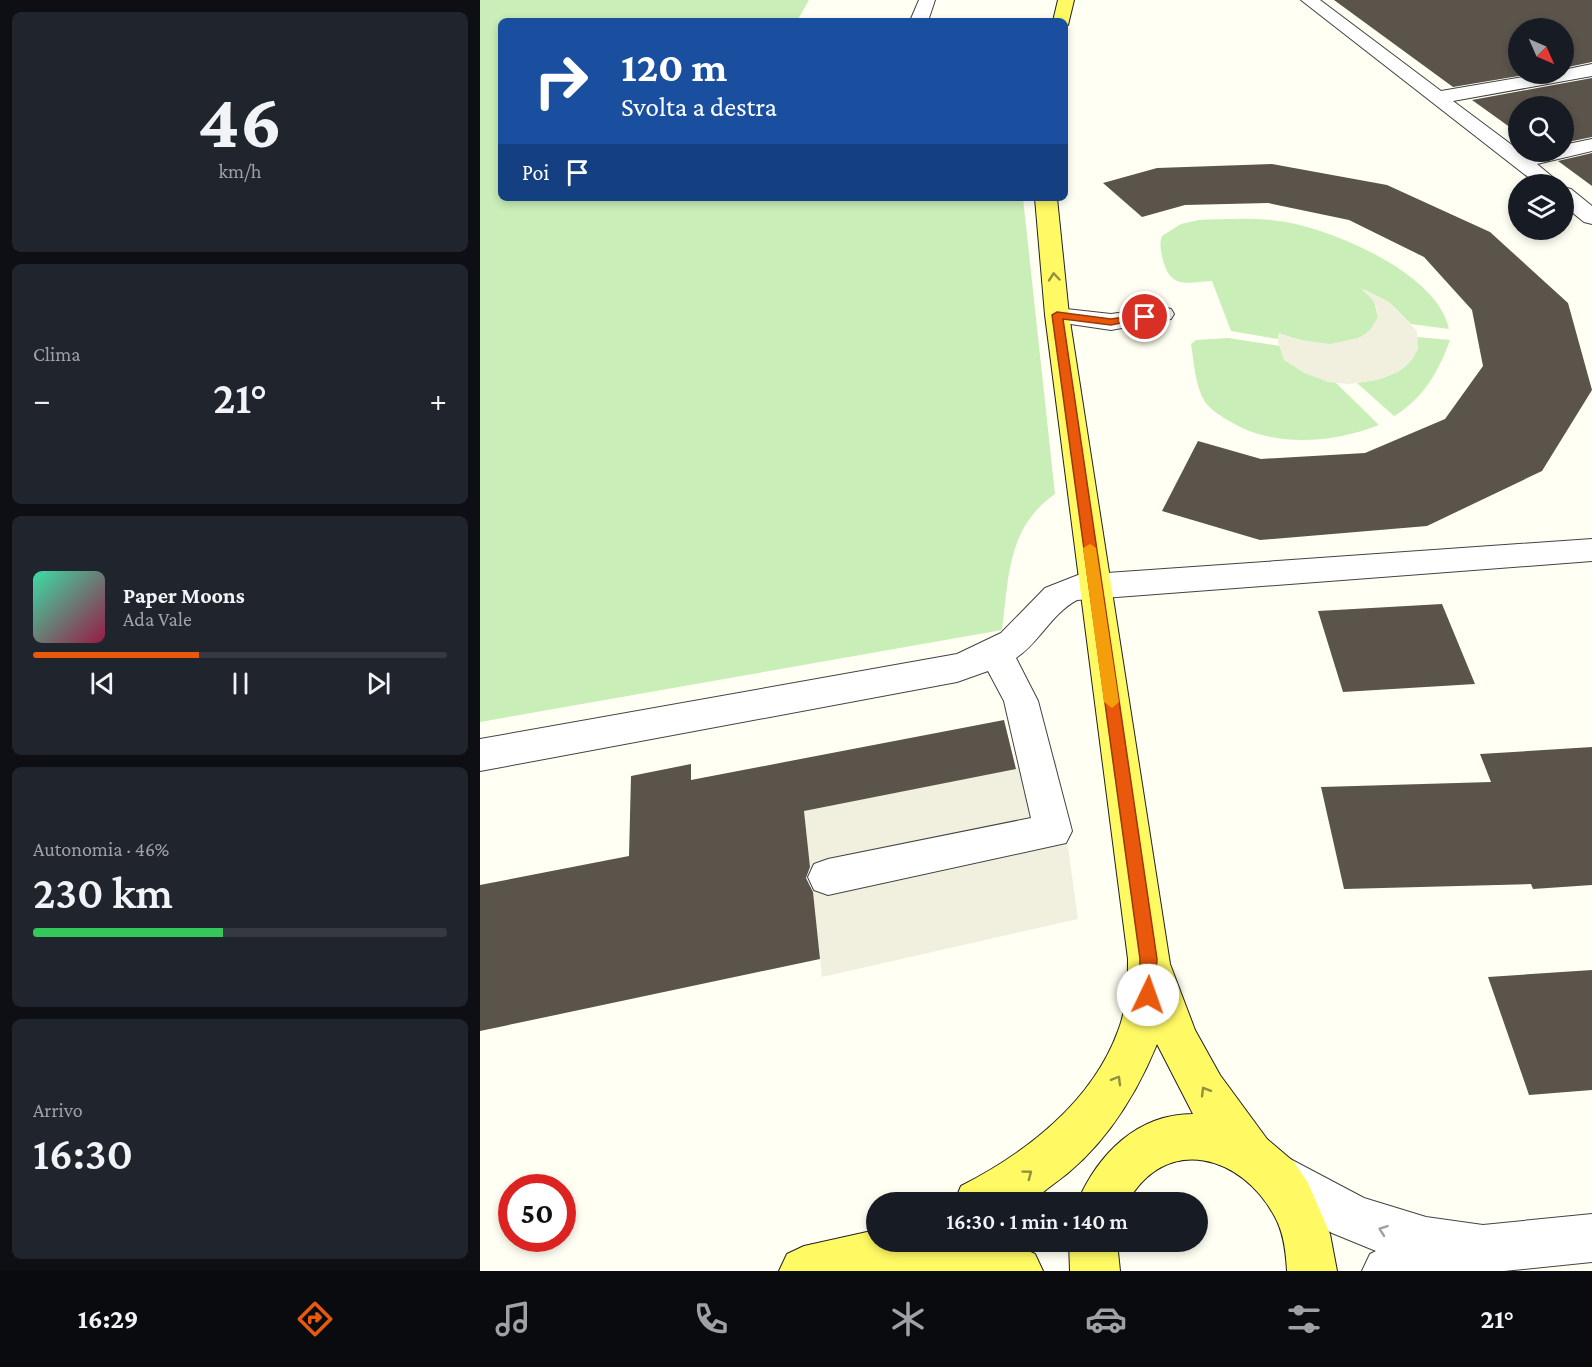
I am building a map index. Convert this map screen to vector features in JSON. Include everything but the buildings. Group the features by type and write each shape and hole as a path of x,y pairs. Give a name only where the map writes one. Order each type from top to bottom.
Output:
{"main road":[{"path":"1063,18 1066,0"},
{"path":"1046,201 1057,315 1149,959 1164,1007 1185,1056 1214,1106 1259,1161 1279,1180 1298,1212 1306,1230 1312,1271"},
{"path":"998,1192 1023,1178 1082,1126 1111,1091 1131,1053 1147,1003 1149,959"},
{"path":"1108,1192 1124,1165 1148,1146 1163,1140 1193,1135 1207,1137 1223,1141 1259,1161"},
{"path":"804,1271 869,1252"},
{"path":"965,1252 1018,1271"},
{"path":"1094,1252 1095,1271"}],"street":[{"path":"920,18 927,0"},
{"path":"1309,0 1508,153"},
{"path":"1437,98 1592,70"},
{"path":"1574,149 1592,145"},
{"path":"1520,162 1537,174"},
{"path":"1574,203 1592,217"},
{"path":"480,755 935,674 995,653 1021,636 1042,606 1073,589 1095,585 1592,550"},
{"path":"828,877 1053,831 1021,701 1014,684 995,653"},
{"path":"1259,1161 1339,1212 1381,1230 1419,1242 1481,1248"},
{"path":"1387,1271 1438,1255 1481,1248 1592,1238"}],"green space":[{"path":"480,0 809,0 799,18 498,18 498,201 1023,201 1055,494 1039,507 1027,522 1019,538 1009,572 1002,630 480,722"},
{"path":"1199,220 1275,220 1307,227 1357,245 1406,273 1426,290 1441,309 1449,329 1411,324 1389,302 1363,289 1374,301 1378,317 1371,329 1360,338 1348,342 1320,343 1279,333 1278,339 1231,331 1212,281 1188,283 1175,280 1166,270 1163,260 1160,245 1162,236 1181,224"},
{"path":"1417,337 1450,340 1441,363 1422,393 1394,416 1357,383 1389,376 1406,365 1413,358"},
{"path":"1228,338 1280,346 1285,360 1328,382 1335,382 1379,425 1343,436 1304,440 1266,436 1228,420 1210,408 1202,396 1195,374 1191,344 1196,340"}],"shaded area":[{"path":"1360,288 1389,302 1417,331 1418,349 1412,360 1398,372 1377,380 1349,384 1328,382 1304,373 1284,360 1278,342 1279,333 1294,339 1330,344 1358,338 1369,332 1378,317 1377,309 1374,301"},
{"path":"1056,760 1078,919 822,977 804,811"}],"slow traffic":[{"path":"1090,548 1112,702"}],"route":[{"path":"1145,317 1111,322 1057,315 1149,959 1148,995"}]}
